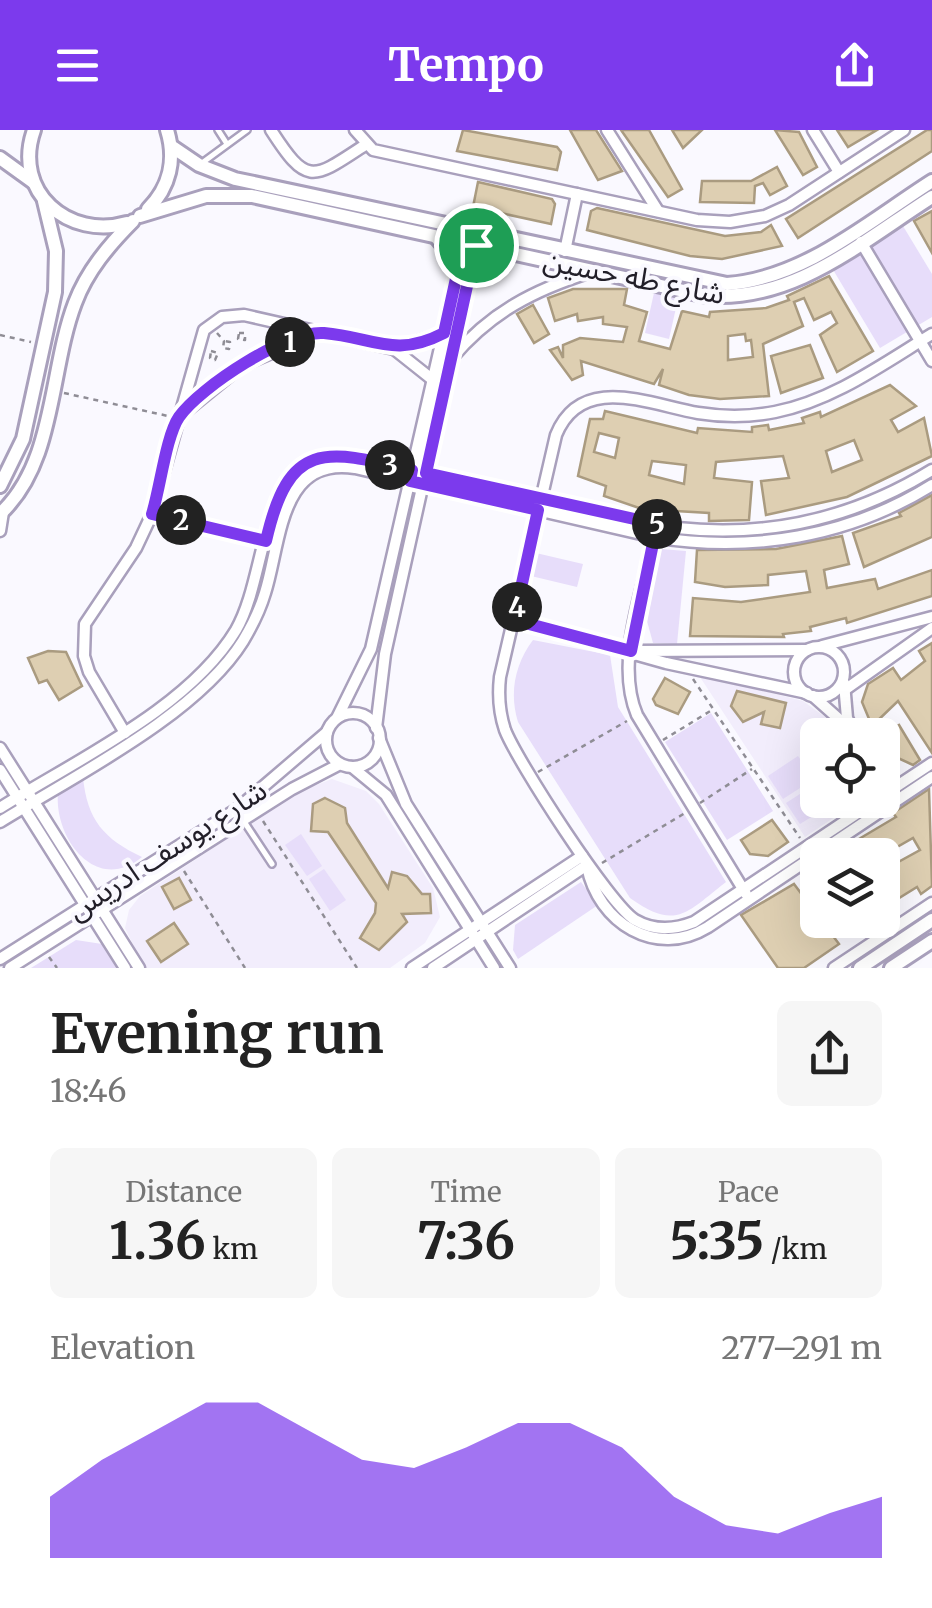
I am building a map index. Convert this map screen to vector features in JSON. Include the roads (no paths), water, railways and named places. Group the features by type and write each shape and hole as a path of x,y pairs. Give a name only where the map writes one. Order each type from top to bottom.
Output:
{"street":[{"path":"0,486 23,439 57,272 44,201 33,182 29,153 34,130"},
{"path":"0,531 1,513 31,471 82,288 104,253 169,178 171,146 166,130"},
{"path":"272,130 295,167 308,174 325,171 364,145"},
{"path":"355,130 364,145 719,223 752,219 789,204 900,131"},
{"path":"606,130 658,212"},
{"path":"813,130 840,172"},
{"name":"شارع طه حسين","path":"171,146 199,165 235,179 472,237 565,251 706,281 747,282 804,263 932,197"},
{"path":"0,158 33,182"},
{"name":"شارع طه حسين","path":"44,201 82,226 112,228 183,200 229,195 434,236 472,237 505,251 702,295 753,295 802,280 861,242 932,181"},
{"path":"565,251 577,194"},
{"path":"434,236 465,269"},
{"path":"346,765 374,756 383,664 451,359 472,237"},
{"path":"861,242 932,362"},
{"path":"494,968 386,795 330,754 327,732 370,649 444,333 465,269 505,251"},
{"path":"451,359 484,323 515,302 594,271"},
{"path":"127,735 89,672 83,640 92,610 126,565 152,514 198,340 212,323 244,316 394,348 433,380"},
{"path":"178,418 249,362 321,332"},
{"path":"394,348 444,333"},
{"path":"850,818 690,936 648,938 612,915 587,863 510,742 499,704 539,504 560,424 585,401 618,396 702,414 770,414 834,392 932,334"},
{"path":"268,558 266,541 279,492 306,464 343,455 411,476 539,504 721,531 798,524 872,502 932,470"},
{"path":"0,822 25,799 184,703 227,663 259,610 268,558 290,498 312,474 344,466 411,476"},
{"path":"539,504 654,537 729,543 805,536 883,512 932,485"},
{"path":"657,524 631,651 629,690 637,716 746,894"},
{"path":"631,651 726,654 813,649 932,617"},
{"path":"514,620 685,667 809,695 841,686 932,628"},
{"path":"813,649 836,654 847,718"},
{"path":"813,649 794,672 809,695 836,718"},
{"path":"337,718 362,714 378,733 406,804 510,968"},
{"name":"شارع يوسف ادريس","path":"0,958 237,809 327,732"},
{"path":"0,748 25,799 90,902 139,968"},
{"path":"900,784 932,763"},
{"name":"شارع يوسف ادريس","path":"10,968 256,812 346,765"},
{"path":"0,770 25,799"},
{"path":"900,788 932,776"},
{"path":"0,808 25,799"},
{"path":"746,894 852,818"},
{"path":"412,968 479,920 587,863"},
{"path":"433,968 477,942 587,863"},
{"path":"864,960 932,903"},
{"path":"97,913 125,968"},
{"path":"834,968 864,960 932,920"},
{"path":"891,968 932,941"}],"lane":[{"path":"218,130 227,144"},
{"path":"199,165 247,130"},
{"path":"243,820 272,864"}]}
